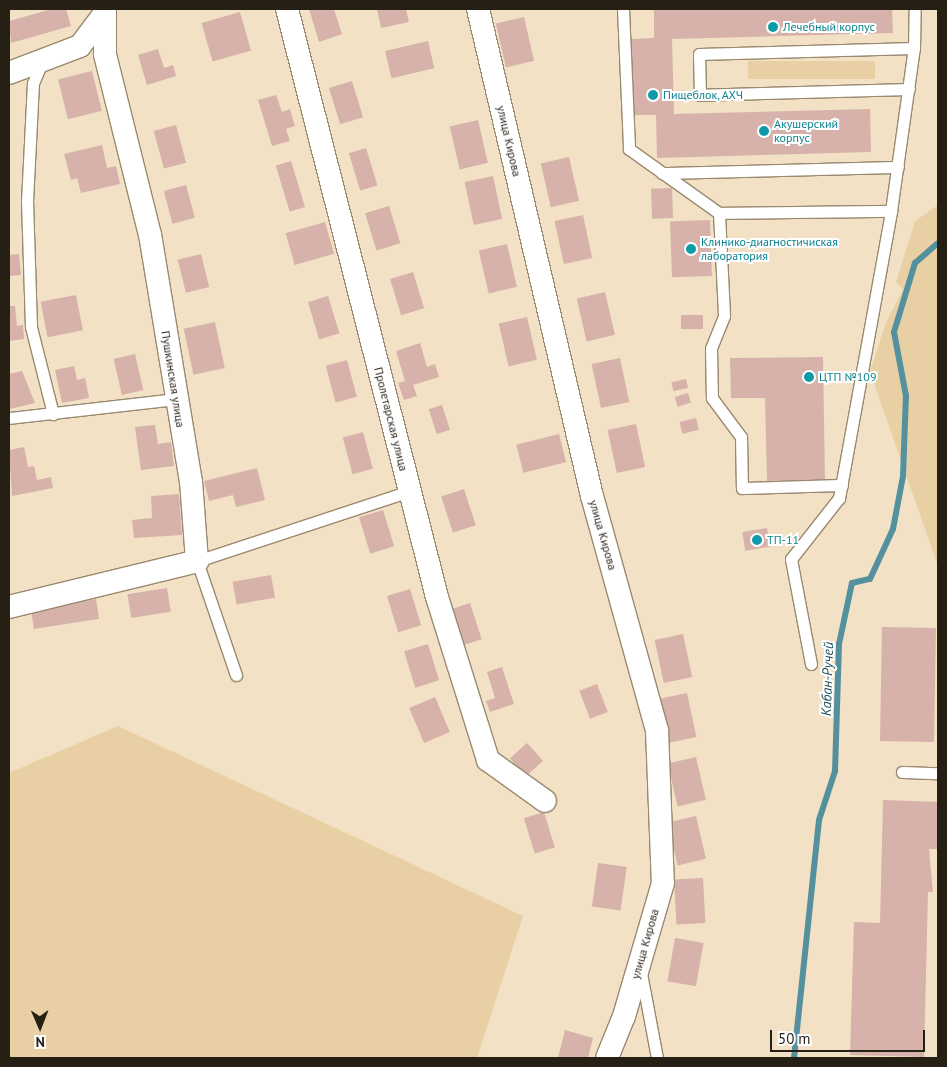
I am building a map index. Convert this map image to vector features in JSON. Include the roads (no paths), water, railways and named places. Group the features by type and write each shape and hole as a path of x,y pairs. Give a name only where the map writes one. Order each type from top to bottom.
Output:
{"street":[{"name":"Пролетарская улица","path":"287,9 410,491 488,760 545,801"},
{"name":"улица Кирова","path":"478,9 592,496 657,730 663,883 640,964 607,1058"},
{"path":"9,72 42,62 80,46 104,12"},
{"name":"Пушкинская улица","path":"104,12 105,54 150,235 175,398 191,482 197,561"},
{"path":"9,606 197,561"}],"lane":[{"path":"623,9 629,149 720,213 891,211"},
{"path":"810,664 791,559 840,498 898,167 914,48 916,9"},
{"path":"909,90 700,95 699,54 914,48"},
{"path":"42,62 33,83 29,249 31,327 53,414"},
{"path":"662,173 898,167"},
{"path":"720,213 724,316 711,348 712,398 741,437 742,488 842,485"},
{"path":"9,418 175,398"},
{"path":"236,675 197,561 410,491"},
{"path":"902,772 938,773"},
{"path":"640,964 657,1058"}],"waterway":[{"name":"Кабан-Ручей","path":"794,1058 819,820 835,771 839,644 852,583 870,579 893,529 903,476 906,396 894,332 915,263 938,243"}],"place":[{"name":"Лечебный корпус","path":"773,27"},
{"name":"Пищеблок, АХЧ","path":"653,95"},
{"name":"Акушерский корпус","path":"764,131"},
{"name":"Клинико-диагностичиская лаборатория","path":"691,249"},
{"name":"ЦТП №109","path":"809,377"},
{"name":"ТП-11","path":"757,540"}]}
